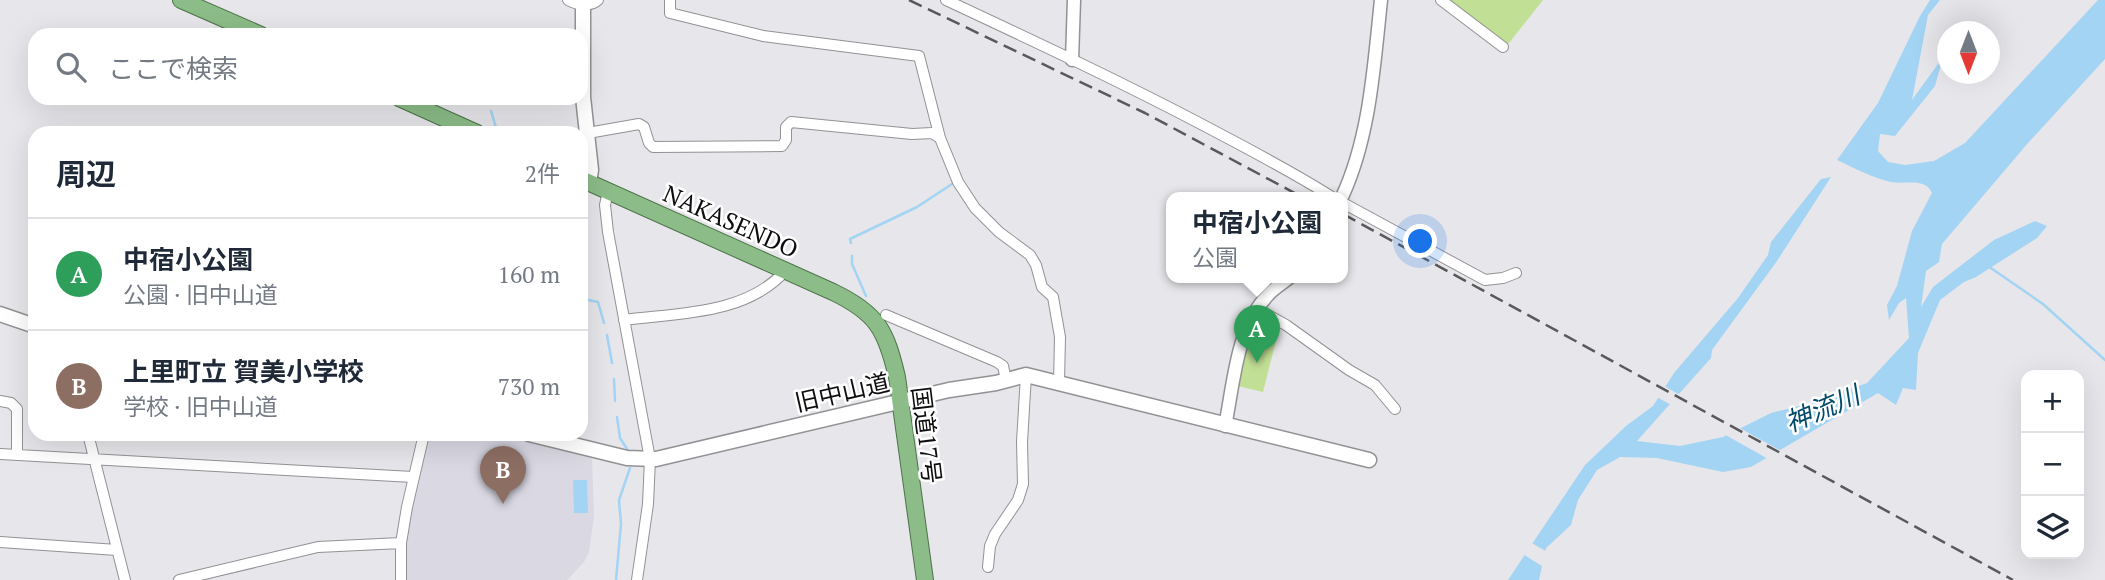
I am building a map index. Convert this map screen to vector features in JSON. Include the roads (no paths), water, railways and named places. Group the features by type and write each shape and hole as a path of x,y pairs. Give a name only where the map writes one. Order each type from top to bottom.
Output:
{"highway":[{"path":"181,0 242,28"},
{"path":"415,105 461,126"},
{"name":"NAKASENDO","path":"588,182 861,306"},
{"name":"国道17号","path":"861,306 877,323 890,350 925,580"}],"main road":[{"path":"583,2 583,28"},
{"path":"584,105 587,126"},
{"path":"588,133 591,170 588,176"},
{"path":"0,314 28,324"},
{"name":"旧中山道","path":"557,441 616,456 650,459 962,387 1026,375 1369,460"}],"street":[{"path":"568,0 574,4 592,4 598,0"},
{"path":"670,0 670,13 763,36 919,56 940,138 958,182 975,208 999,232 1030,255 1036,265 1042,287 1054,297 1060,337 1059,382"},
{"path":"946,0 1199,123 1324,192"},
{"path":"1073,60 1074,0"},
{"path":"1344,192 1366,120 1381,0"},
{"path":"1441,0 1503,47"},
{"path":"588,133 639,124 644,127 650,144 656,147 779,147 785,143 787,125 793,122 912,134 932,133 940,138"},
{"path":"608,191 605,211 650,459 648,504 637,580"},
{"path":"1348,207 1485,280 1516,274"},
{"path":"624,320 704,310 740,301 771,285 785,271"},
{"path":"1225,426 1242,344 1250,321 1268,295 1283,283"},
{"path":"1257,309 1286,325 1375,385 1395,410"},
{"path":"886,315 997,362 1003,366 1006,380"},
{"path":"988,567 990,546 995,534 1018,500 1023,484 1022,442 1026,375"},
{"path":"0,401 11,403 17,409 17,455"},
{"path":"91,441 125,580"},
{"path":"401,580 401,543 423,441"},
{"path":"0,454 414,477"},
{"path":"0,542 117,551"},
{"path":"179,580 318,547 401,543"}],"water":[{"name":"神流川","path":"1930,0 1940,0 1928,15 1912,100 1937,65 1935,86 1895,136 1880,134 1878,151 1888,162 1905,165 1934,161 1965,143 2098,0 2105,0 2105,59 2028,143 1942,244 1939,262 1926,271 1921,307 1933,287 1994,240 2035,221 2047,226 2037,238 1964,282 1940,300 1918,353 1916,390 1903,388 1896,405 1878,393 1751,467 1723,472 1657,458 1620,457 1597,470 1578,500 1571,525 1546,548 1539,580 1508,580 1585,465 1626,426 1653,406 1674,373 1738,298 1768,255 1771,242 1821,179 1831,177 1777,261 1712,350 1711,358 1637,441 1680,446 1723,437 1771,413 1804,405 1867,383 1909,338 1906,298 1899,303 1889,320 1887,305 1897,286 1912,231 1932,193 1920,183 1884,180 1837,160 1878,103"},
{"path":"573,480 587,480 588,513 574,513"}],"waterway":[{"path":"491,111 496,126"},
{"path":"851,243 850,239 917,207 952,184"},
{"path":"852,256 852,264 866,296"},
{"path":"1988,266 2043,304 2105,360"},
{"path":"588,300 598,302 604,323"},
{"path":"607,335 612,363"},
{"path":"614,379 615,401"},
{"path":"617,417 620,438 629,452"},
{"path":"616,580 621,524 619,500 630,468"}],"railway":[{"path":"909,0 1145,113 1293,192"},
{"path":"1348,217 2013,580"}],"place":[{"name":"中宿小公園","path":"1257,363"},
{"name":"上里町立 賀美小学校","path":"503,504"}]}
